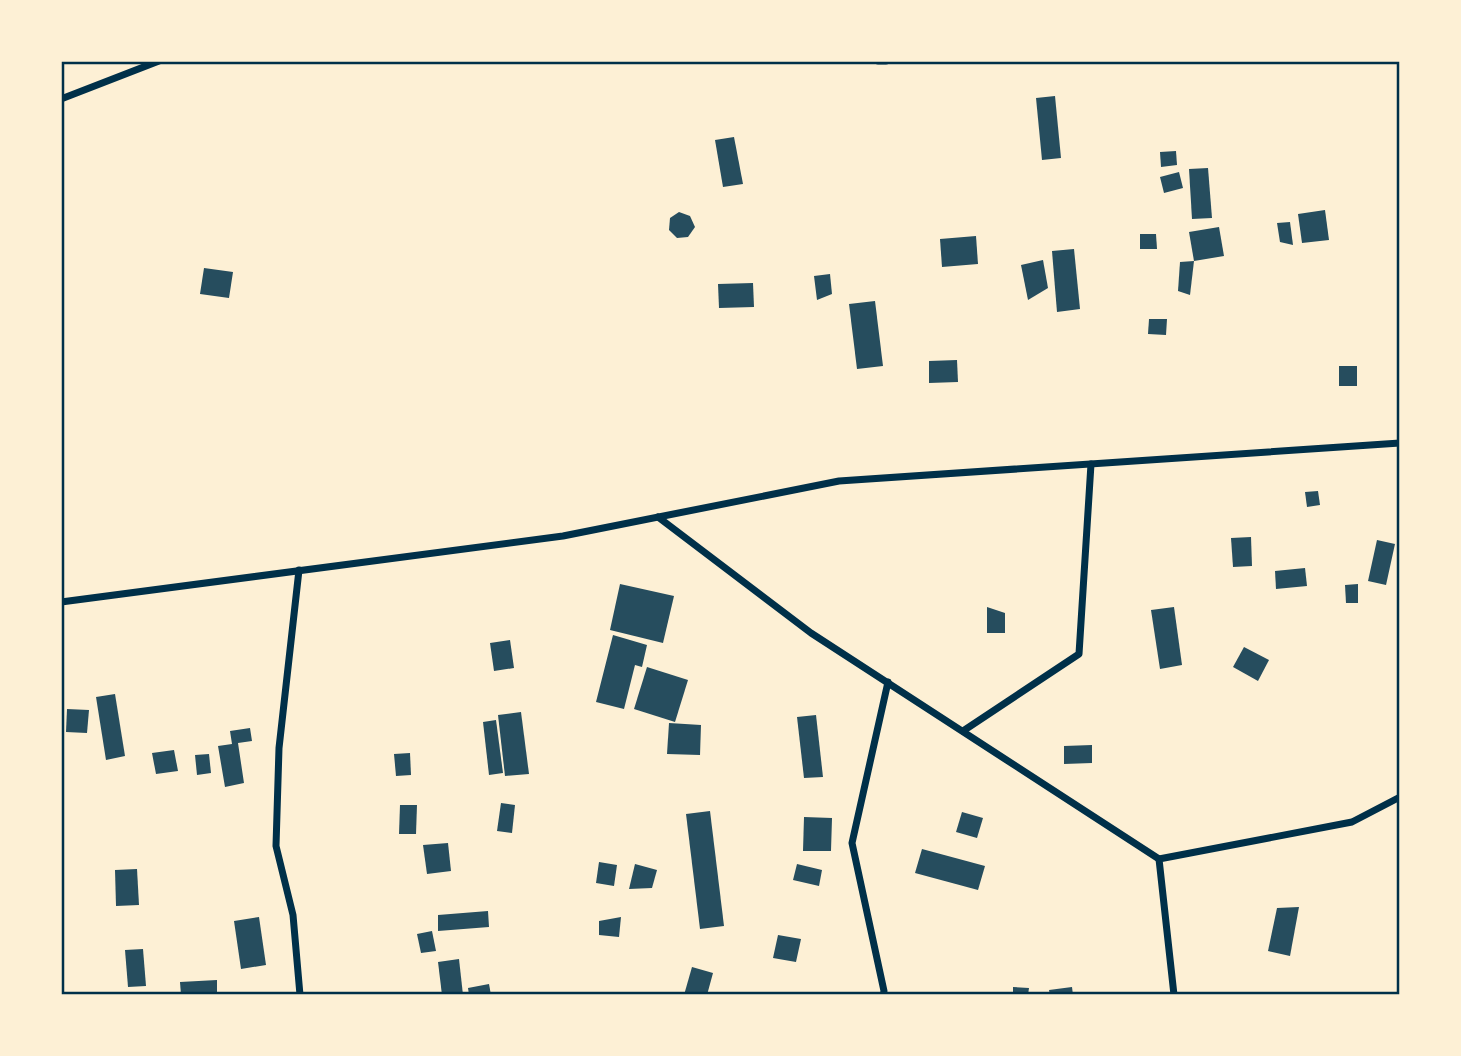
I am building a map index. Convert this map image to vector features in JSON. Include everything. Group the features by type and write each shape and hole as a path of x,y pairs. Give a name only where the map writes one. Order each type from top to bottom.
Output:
{"street":[{"path":"61,99 159,61"},
{"path":"878,61 886,61"},
{"path":"61,601 563,536 839,481 1400,443"},
{"path":"963,731 1079,654 1091,464"},
{"path":"658,517 811,633 1158,859 1352,822 1400,797"},
{"path":"299,570 279,748 276,846 293,915 300,995"},
{"path":"882,994 852,843 887,682"},
{"path":"1158,859 1174,995"}],"building":[{"path":"1055,96 1061,158 1042,160 1036,98"},
{"path":"734,137 743,184 723,187 715,140"},
{"path":"1176,151 1177,165 1161,167 1160,152"},
{"path":"1208,168 1212,218 1192,219 1189,169"},
{"path":"1179,172 1183,188 1164,193 1160,177"},
{"path":"1325,210 1329,240 1302,243 1298,214"},
{"path":"679,212 690,216 695,227 688,237 677,238 669,230 670,218"},
{"path":"1290,222 1293,245 1280,242 1277,223"},
{"path":"1219,227 1224,256 1194,261 1189,232"},
{"path":"1140,234 1156,234 1157,249 1140,249"},
{"path":"976,236 978,264 942,267 940,239"},
{"path":"1074,249 1080,309 1057,312 1052,251"},
{"path":"1043,260 1048,288 1028,300 1021,265"},
{"path":"1194,261 1190,295 1178,291 1180,262"},
{"path":"204,268 233,272 229,298 200,294"},
{"path":"830,274 832,294 817,300 814,276"},
{"path":"753,283 754,307 719,308 718,284"},
{"path":"875,301 883,366 857,369 849,304"},
{"path":"1149,319 1167,319 1166,335 1148,334"},
{"path":"957,360 958,382 929,383 929,361"},
{"path":"1339,366 1357,366 1357,386 1339,386"},
{"path":"1318,491 1320,505 1307,507 1305,492"},
{"path":"1251,537 1252,566 1233,567 1231,538"},
{"path":"1377,540 1395,544 1386,585 1368,581"},
{"path":"1305,568 1307,586 1276,589 1275,571"},
{"path":"620,584 674,596 663,643 610,630"},
{"path":"1358,584 1358,603 1346,603 1345,585"},
{"path":"987,607 1005,613 1005,633 987,633"},
{"path":"1174,607 1182,665 1160,669 1151,610"},
{"path":"613,635 647,645 642,667 635,665 624,709 596,702"},
{"path":"510,640 514,668 494,671 490,643"},
{"path":"1244,647 1269,660 1258,681 1233,667"},
{"path":"647,667 688,680 675,722 634,709"},
{"path":"115,694 125,756 106,760 96,697"},
{"path":"67,709 89,710 87,733 66,732"},
{"path":"521,712 529,774 505,776 498,715"},
{"path":"816,715 823,777 804,778 797,717"},
{"path":"496,720 503,773 489,775 483,722"},
{"path":"669,723 701,725 700,755 667,754"},
{"path":"250,728 252,741 238,743 244,783 225,787 218,746 232,744 230,731"},
{"path":"1092,745 1092,763 1064,764 1064,746"},
{"path":"174,750 178,771 156,774 152,753"},
{"path":"410,753 411,775 396,776 394,754"},
{"path":"209,754 211,773 197,775 195,755"},
{"path":"501,803 515,805 512,833 497,831"},
{"path":"400,805 417,805 416,834 399,834"},
{"path":"710,811 724,926 700,929 686,814"},
{"path":"962,812 983,818 977,838 956,832"},
{"path":"804,817 832,818 831,851 803,851"},
{"path":"448,843 451,871 427,874 423,845"},
{"path":"922,849 985,866 978,890 915,873"},
{"path":"599,862 617,865 614,886 596,883"},
{"path":"635,864 657,870 652,888 629,889"},
{"path":"797,864 822,870 819,886 793,880"},
{"path":"137,869 139,905 116,906 115,870"},
{"path":"1299,907 1290,956 1268,951 1277,908"},
{"path":"488,911 489,927 438,931 438,915"},
{"path":"259,917 266,965 241,969 234,921"},
{"path":"621,917 619,937 599,935 599,921"},
{"path":"432,931 436,951 421,953 417,934"},
{"path":"778,935 801,939 796,962 773,958"},
{"path":"143,949 146,986 128,987 125,950"},
{"path":"459,959 463,995 442,995 438,962"},
{"path":"692,967 713,973 707,995 684,995"},
{"path":"217,980 217,995 181,995 180,982"},
{"path":"489,984 491,995 469,995 468,988"},
{"path":"1013,987 1029,988 1028,995 1013,995"},
{"path":"1072,987 1073,995 1050,995 1049,990"}]}
